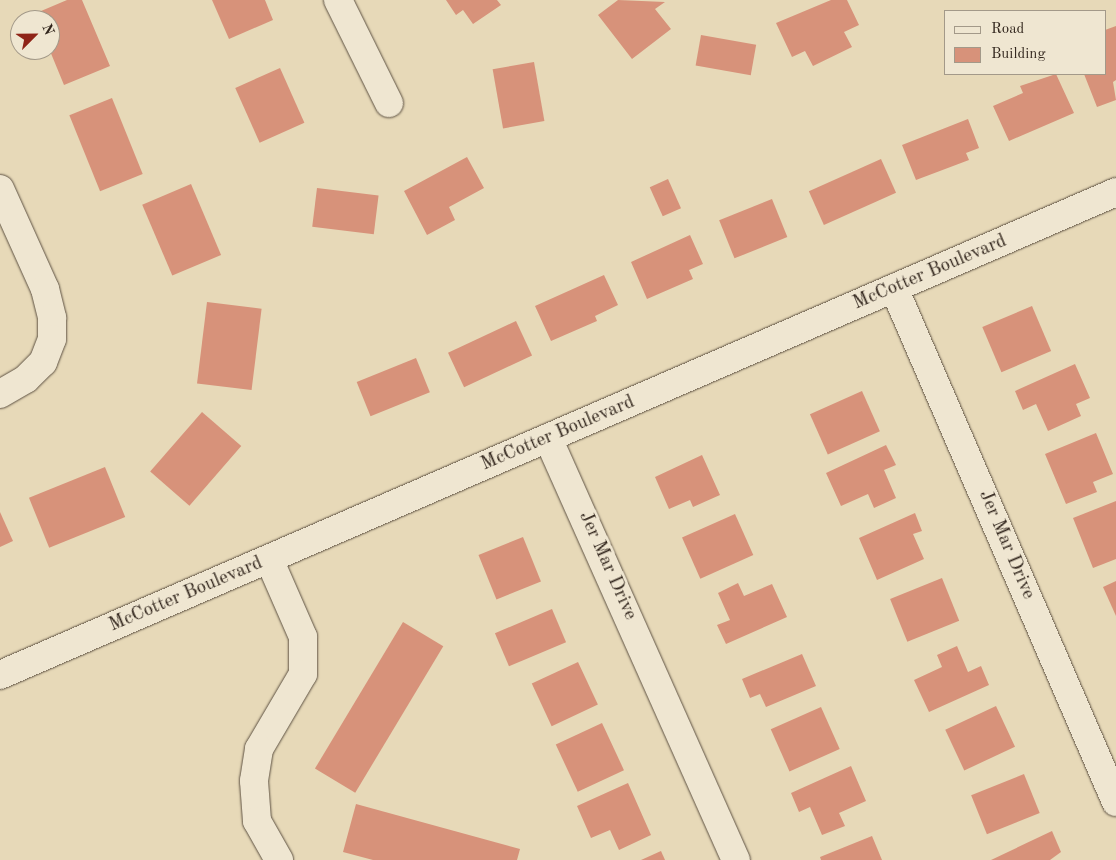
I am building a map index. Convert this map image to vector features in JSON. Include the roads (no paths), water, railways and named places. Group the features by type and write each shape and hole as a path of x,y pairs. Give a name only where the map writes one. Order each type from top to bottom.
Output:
{"street":[{"path":"338,0 389,103"},
{"path":"0,189 45,289 52,318 52,339 43,362 26,379 0,394"},
{"name":"McCotter Boulevard","path":"0,676 894,288 1115,195"},
{"name":"Jer Mar Drive","path":"894,288 1116,802"},
{"name":"Jer Mar Drive","path":"548,438 736,860"},
{"path":"269,559 303,638 303,674 259,749 254,781 257,821 278,860"}]}
